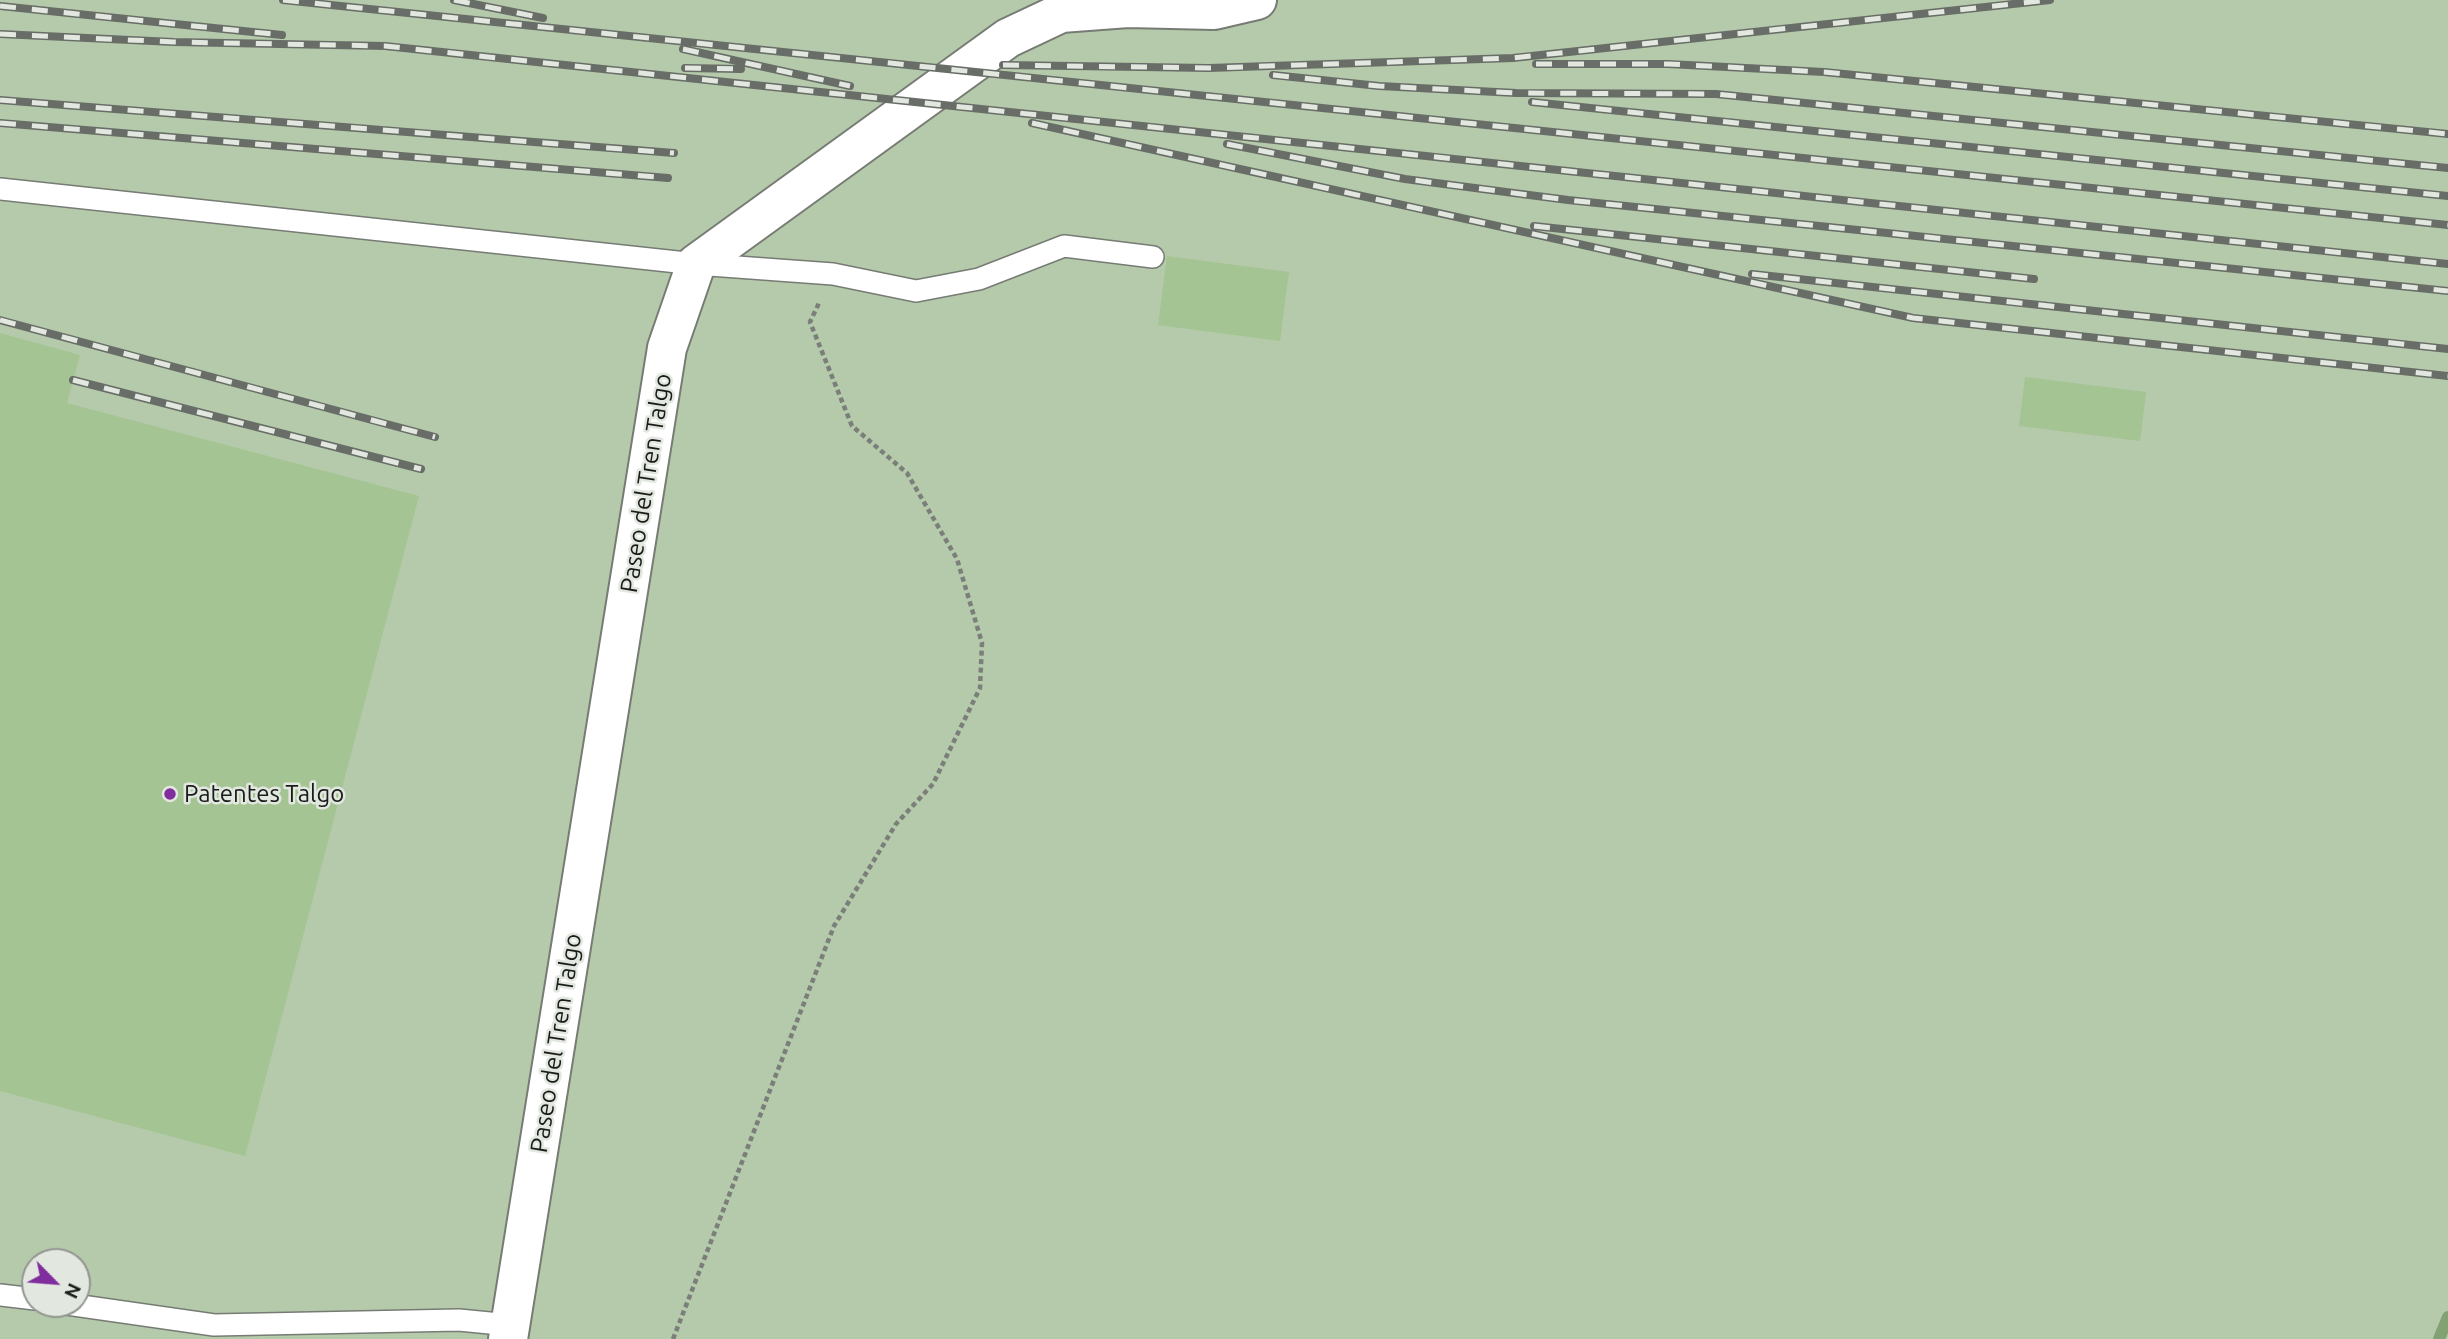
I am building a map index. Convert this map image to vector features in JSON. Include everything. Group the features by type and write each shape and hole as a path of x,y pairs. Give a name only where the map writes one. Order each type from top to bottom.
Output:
{"street":[{"path":"696,264 1008,38 1061,13 1128,8 1214,10 1257,0"},
{"name":"Paseo del Tren Talgo","path":"509,1332 667,348 696,264"}],"lane":[{"path":"0,189 696,264 833,274 916,291 979,279 1064,246 1153,257"},
{"path":"0,1295 21,1298"},
{"path":"91,1307 214,1325 459,1320 509,1332"}],"path":[{"path":"673,1339 834,926 896,824 933,784 980,688 982,643 957,559 907,473 852,426 810,323 833,274"}],"green space":[{"path":"0,0 2448,0 2448,1339 0,1339"}],"building":[{"path":"1167,256 1289,272 1280,341 1158,325"},
{"name":"Patentes Talgo","path":"0,333 80,355 67,403 419,496 245,1156 0,1091"},
{"path":"2025,377 2146,392 2140,441 2019,426"}],"waterway":[{"path":"2439,1339 2448,1317"}],"railway":[{"path":"283,0 2448,225"},
{"path":"454,0 543,18"},
{"path":"1003,65 1209,68 1513,58 2050,0"},
{"path":"0,6 282,35"},
{"path":"0,34 174,42 385,46 2448,264"},
{"path":"683,49 850,86"},
{"path":"1536,64 1668,64 1824,72 2448,134"},
{"path":"685,68 741,69"},
{"path":"1273,75 1379,86 1516,93 1716,94 2448,168"},
{"path":"0,100 674,153"},
{"path":"1532,102 2448,196"},
{"path":"0,123 668,178"},
{"path":"1032,123 1913,318 2448,376"},
{"path":"1227,144 1405,179 1568,200 2448,291"},
{"path":"1534,226 2034,279"},
{"path":"1752,274 2448,349"},
{"path":"0,320 435,437"},
{"path":"73,380 421,469"}],"place":[{"name":"Patentes Talgo","path":"170,794"}]}
